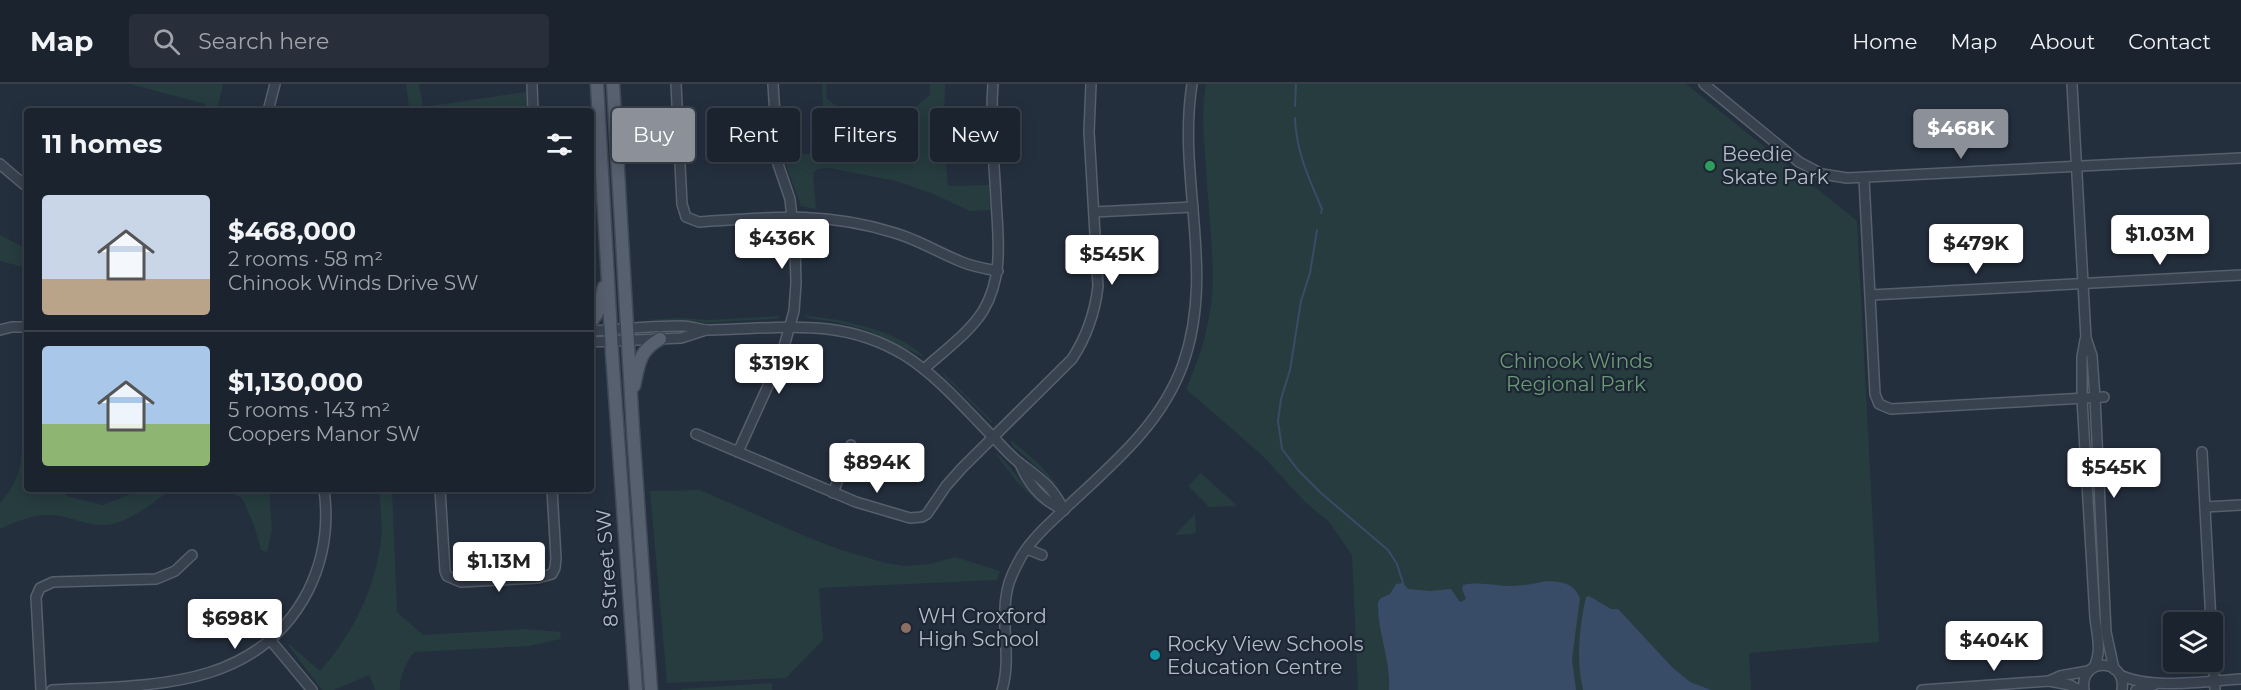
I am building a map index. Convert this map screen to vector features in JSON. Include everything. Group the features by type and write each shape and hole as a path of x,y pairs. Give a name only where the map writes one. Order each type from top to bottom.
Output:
{"main road":[{"name":"8 Street SW","path":"597,84 611,335 636,690"},
{"name":"8 Street SW","path":"613,84 631,402 651,690"},
{"path":"594,318 599,310 608,271"},
{"path":"631,402 643,353 660,339"}],"street":[{"path":"269,108 275,84"},
{"path":"532,84 533,108"},
{"path":"676,84 682,204 686,217 699,222 792,216 836,219 873,226 915,239 961,262 998,271"},
{"path":"738,452 781,357 790,326 796,283 790,199 778,164 773,84"},
{"path":"924,369 971,326 981,313 992,295 998,271 999,248 992,116 993,84"},
{"path":"696,434 833,493 910,518 922,518 927,514 946,486 1060,374 1083,342 1096,304 1098,286 1089,132 1091,84"},
{"path":"1002,690 1006,668 1004,611 1012,574 1027,549 1147,428 1177,379 1192,337 1197,303 1189,130 1192,84"},
{"path":"1704,84 1799,162 1822,174 1864,179 2241,158"},
{"path":"2072,84 2086,338 2100,397 2106,632 2122,690"},
{"path":"0,164 24,184"},
{"path":"1864,179 1875,394 1879,404 1891,409 2100,397"},
{"path":"1094,212 1193,207"},
{"path":"1871,295 2241,275"},
{"path":"627,335 679,326 706,330 790,326 834,330 868,339 905,356 924,369 1020,464 1027,479 1049,504 1064,510"},
{"path":"0,330 24,327"},
{"path":"594,332 660,339 688,336 706,330"},
{"path":"594,341 611,335"},
{"path":"2049,681 2070,685 2081,690 2083,682 2097,660 2099,643 2095,618 2082,399 2082,357 2086,338"},
{"path":"833,493 851,446"},
{"path":"2202,452 2210,612"},
{"path":"52,690 150,686 207,677 228,669 272,642 293,617 304,599 320,562 326,527 324,492"},
{"path":"440,492 445,571 452,580 460,582 538,578 552,574 556,558 552,492"},
{"path":"2205,507 2241,505"},
{"path":"1027,549 1042,555"},
{"path":"41,690 36,597 40,588 53,582 156,579 175,571 192,555"},
{"path":"272,642 312,690"},
{"path":"1922,690 1994,688 2049,681 2104,665 2137,681 2160,684 2215,685 2241,679"},
{"path":"2136,690 2160,684"}],"green space":[{"path":"130,84 223,84 218,108 204,108 205,104"},
{"path":"406,84 419,84 423,107 526,92 527,107 344,108 355,106 409,107"},
{"path":"822,84 826,84 827,99 840,108 823,108"},
{"path":"930,84 945,84 945,108 930,108 930,162 946,162 948,186 989,185 990,210 970,211 931,193 896,181 829,168 818,169 813,173 816,209 801,206 786,162 800,162 800,154 812,154 812,162 918,162 918,108 914,108 930,95"},
{"name":"Chinook Winds Regional Park","path":"1206,84 1686,84 1857,221 1879,642 1749,653 1751,690 1358,690 1352,555 1329,522 1305,502 1263,456 1186,389 1204,338 1211,305 1212,255 1203,126"},
{"path":"0,235 24,247 24,267 0,261"},
{"path":"779,316 780,318 775,319 704,323 644,320 680,318 708,320"},
{"path":"805,316 852,323 885,333 901,340 925,358 867,330"},
{"path":"941,371 992,421 992,423 945,377"},
{"path":"24,427 24,492 62,492 70,497 103,505 135,492 168,492 136,514 112,524 96,525 65,517 42,515 17,521 0,529 0,503 15,481 21,461"},
{"path":"1011,440 1037,462 1063,491 1012,445"},
{"path":"996,454 1001,457 1045,509 1017,482"},
{"path":"1201,473 1237,506 1209,507 1188,486"},
{"path":"700,490 812,539 886,563 904,566 930,564 955,557 1000,571 997,580 819,588 823,640 786,678 667,683 650,491"},
{"path":"229,492 269,492 272,530 267,552 261,550 254,525 242,498"},
{"path":"379,492 392,492 397,612 423,635 526,629 560,632 561,639 529,646 415,652 404,670 400,690 375,690 369,675 334,690 322,690 288,645 320,671 332,657 361,610 368,593 378,558 382,527"},
{"path":"1195,514 1196,532 1175,535"},
{"path":"772,683 772,690 682,690 682,689"}],"water":[{"path":"1547,581 1570,586 1580,598 1572,659 1576,690 1389,690 1378,602 1390,594 1396,584 1403,583 1408,589 1430,591 1451,589 1460,602 1466,599 1462,589 1463,585 1516,586"},
{"path":"1589,596 1611,609 1618,609 1672,667 1690,682 1711,690 1583,690 1579,644 1586,597"}],"waterway":[{"path":"1295,106 1296,84"},
{"path":"1295,118 1301,153 1322,209 1321,213"},
{"path":"1317,230 1310,273 1301,301 1290,370 1281,399 1278,421 1282,449 1298,470 1321,493 1388,550 1397,564 1403,583"}],"place":[{"name":"Beedie Skate Park","path":"1710,166"},
{"name":"WH Croxford High School","path":"906,628"},
{"name":"Rocky View Schools Education Centre","path":"1155,655"}]}
